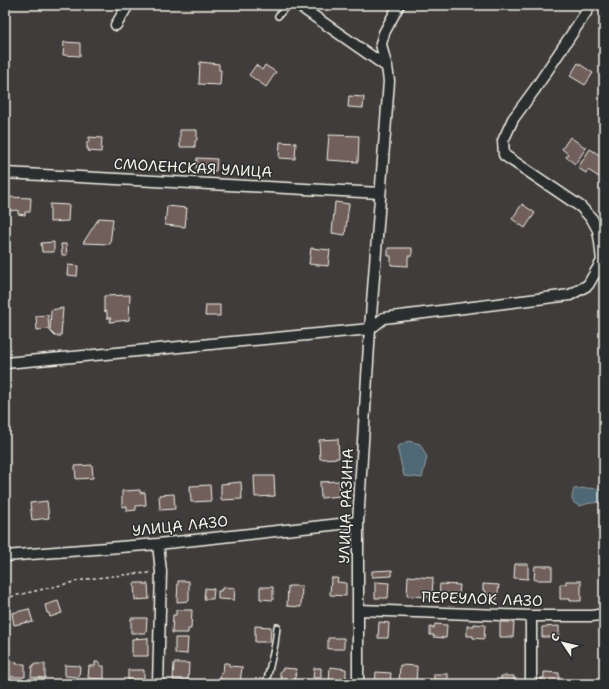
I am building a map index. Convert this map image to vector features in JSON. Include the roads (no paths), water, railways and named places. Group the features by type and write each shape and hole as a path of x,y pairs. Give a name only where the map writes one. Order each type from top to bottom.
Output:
{"street":[{"path":"116,25 128,5"},
{"path":"298,5 387,67"},
{"name":"УЛИЦА РАЗИНА","path":"358,684 358,522 370,329 389,81 382,44 384,32 399,5"},
{"path":"5,362 370,329 384,318 570,295 588,285 603,260 598,230 592,219 581,207 504,155 503,141 513,119 535,89 591,5"},
{"name":"СМОЛЕНСКАЯ УЛИЦА","path":"5,174 380,193"},
{"name":"УЛИЦА ЛАЗО","path":"5,556 158,544 358,522"},
{"path":"158,544 161,572 158,684"},
{"name":"ПЕРЕУЛОК ЛАЗО","path":"359,610 531,616 592,616 604,614"},
{"path":"531,616 531,684"}],"lane":[{"path":"278,16 288,5"},
{"path":"266,684 275,644 276,627"}],"water":[{"path":"408,441 420,444 427,457 422,478 404,476 397,447"},
{"path":"574,489 600,489 604,491 604,500 581,506 573,502 572,498"}]}
